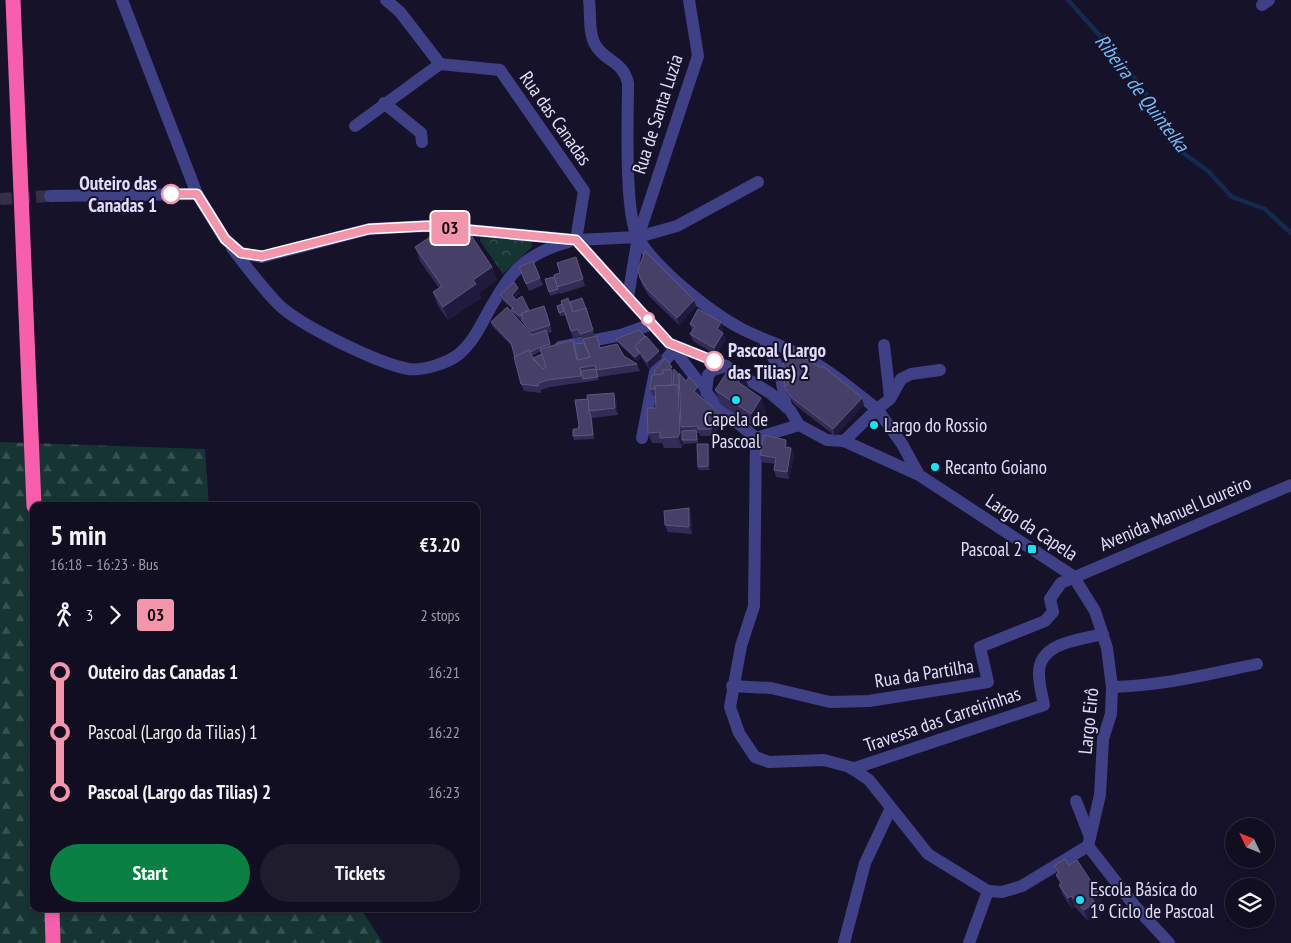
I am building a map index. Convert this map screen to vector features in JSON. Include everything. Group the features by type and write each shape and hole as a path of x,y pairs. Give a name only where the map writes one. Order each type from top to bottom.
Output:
{"highway":[{"path":"13,0 34,502"},
{"path":"52,912 53,943"}],"street":[{"path":"122,0 197,194 225,239 255,279 278,304 300,321 358,350 411,369 439,364 458,355 475,337 511,275 532,255 576,240"},
{"path":"355,126 440,64 400,12 386,0"},
{"path":"589,0 592,37 596,47 626,73 631,207 638,238 628,297"},
{"name":"Rua de Santa Luzia","path":"638,238 698,56 689,0"},
{"name":"Rua das Canadas","path":"440,64 500,70 584,191 576,240"},
{"path":"384,103 421,133 422,142"},
{"path":"225,239 241,253 262,256 369,229 427,226 576,240 638,238 677,226 758,182"},
{"path":"50,196 197,194"},
{"path":"638,238 664,270 702,303 742,329 806,358 838,378 877,409 902,444 919,475"},
{"path":"576,240 671,346 716,405 756,438"},
{"path":"545,351 621,335 652,324"},
{"path":"764,339 780,371 786,407"},
{"path":"884,345 890,400"},
{"path":"671,346 726,366 770,393 786,407 799,425 827,440 844,442 919,475"},
{"path":"642,438 655,372 671,346"},
{"path":"706,392 708,375 714,370 726,366"},
{"path":"844,442 877,409 890,400 901,379 911,374 940,370"},
{"path":"756,438 799,425"},
{"path":"756,438 754,606 741,646 732,686 730,707 739,733 755,756 769,762 824,760 852,769 869,780 928,854 988,891 1002,892 1022,886 1089,841"},
{"name":"Largo da Capela","path":"919,475 1073,576"},
{"name":"Avenida Manuel Loureiro","path":"1073,576 1291,485"},
{"name":"Rua da Partilha","path":"732,686 771,688 830,702 849,702 869,701 988,682 980,647 1045,621 1053,612 1050,599 1053,591 1061,583 1073,576"},
{"name":"Largo Eirô","path":"1073,576 1095,611 1107,648 1112,687 1110,714 1103,738 1100,795 1089,841"},
{"name":"Travessa das Carreirinhas","path":"852,769 1044,705 1038,673 1041,661 1050,650 1059,644 1103,634"},
{"path":"1112,687 1142,687 1257,664"},
{"path":"1076,801 1089,841 1134,905 1169,943"},
{"path":"844,943 865,863 892,808"},
{"path":"969,943 988,891"}],"green space":[{"path":"480,238 526,240 532,242 532,247 503,274 480,241"},
{"path":"0,442 205,449 209,502 30,502 30,912 363,912 383,943 0,943"}],"building":[{"path":"463,223 492,267 473,280 476,284 443,307 433,292 442,286 415,247 433,235 438,244 445,239 444,236"},
{"path":"645,251 694,300 677,318 647,289 640,278 638,270"},
{"path":"576,257 583,279 557,287 554,275 560,273 557,263"},
{"path":"533,261 540,278 526,284 519,267"},
{"path":"554,277 558,289 549,292 545,279"},
{"path":"514,282 518,288 512,295 516,300 522,296 529,310 520,316 511,310 513,308 500,295"},
{"path":"568,298 573,312 586,308 593,330 580,334 578,329 571,331 561,301"},
{"path":"582,298 586,308 573,312 570,302"},
{"path":"562,304 564,311 559,313 557,306"},
{"path":"544,306 550,325 531,331 522,321 522,313"},
{"path":"507,307 532,335 546,330 550,344 530,352 529,350 515,357 511,343 491,322"},
{"path":"698,309 721,322 717,329 723,333 714,348 690,334 695,327 690,324"},
{"path":"639,330 645,336 635,346 640,353 635,357 616,339"},
{"path":"597,336 600,348 617,344 624,356 637,364 596,370 595,365 580,368 581,376 548,380 538,383 538,386 521,384 514,357 529,350 534,360 543,369 546,367 540,349 573,340 577,360 590,357 583,339"},
{"path":"646,336 659,351 647,362 635,346"},
{"path":"584,343 590,357 578,360 574,344"},
{"path":"791,351 822,368 823,366 862,398 833,429 791,397 784,386 799,374 782,366"},
{"path":"542,354 546,367 543,369 533,358"},
{"path":"665,358 672,367 669,370 663,370 663,374 654,375 655,370"},
{"path":"731,366 744,374 738,382 761,398 751,414 715,390"},
{"path":"782,368 797,376 785,386"},
{"path":"596,369 598,377 583,379 581,371"},
{"path":"674,369 679,375 679,389 678,385 673,385"},
{"path":"663,370 672,370 672,385 655,386 655,389 650,389 652,375 663,374"},
{"path":"679,373 686,381 689,377 698,387 694,391 719,413 711,429 698,429 698,426 681,427"},
{"path":"678,385 680,433 678,437 660,438 660,432 648,433 647,408 656,408 655,386"},
{"path":"614,393 615,408 589,411 587,395"},
{"path":"588,399 593,435 573,436 573,429 578,429 579,425 575,400"},
{"path":"696,430 697,440 682,440 682,431"},
{"path":"764,435 786,440 785,447 791,448 787,472 774,470 776,458 760,455"},
{"path":"697,444 708,444 708,466 698,467"},
{"path":"689,508 689,527 665,525 664,511"},
{"path":"1065,859 1069,865 1077,860 1098,892 1091,897 1095,903 1084,910 1071,896 1068,898 1059,885 1062,883 1056,875 1059,873 1054,866"}],"waterway":[{"name":"Ribeira de Quintelka","path":"1068,0 1119,57 1148,97 1182,152 1208,171 1232,197 1265,209 1291,233"}],"tunnel":[{"path":"0,199 50,196"}],"bus line":[{"name":"03","path":"171,194 197,194 225,239 241,253 262,256 369,229 427,226 576,240 669,343 714,361"}],"place":[{"name":"Outeiro das Canadas 1","path":"171,194"},
{"name":"Pascoal (Largo das Tilias) 2","path":"714,361"},
{"name":"Capela de Pascoal","path":"736,400"},
{"name":"Largo do Rossio","path":"874,425"},
{"name":"Recanto Goiano","path":"935,467"},
{"name":"Pascoal 2","path":"1032,549"},
{"name":"Escola Básica do 1º Ciclo de Pascoal","path":"1080,900"}]}
